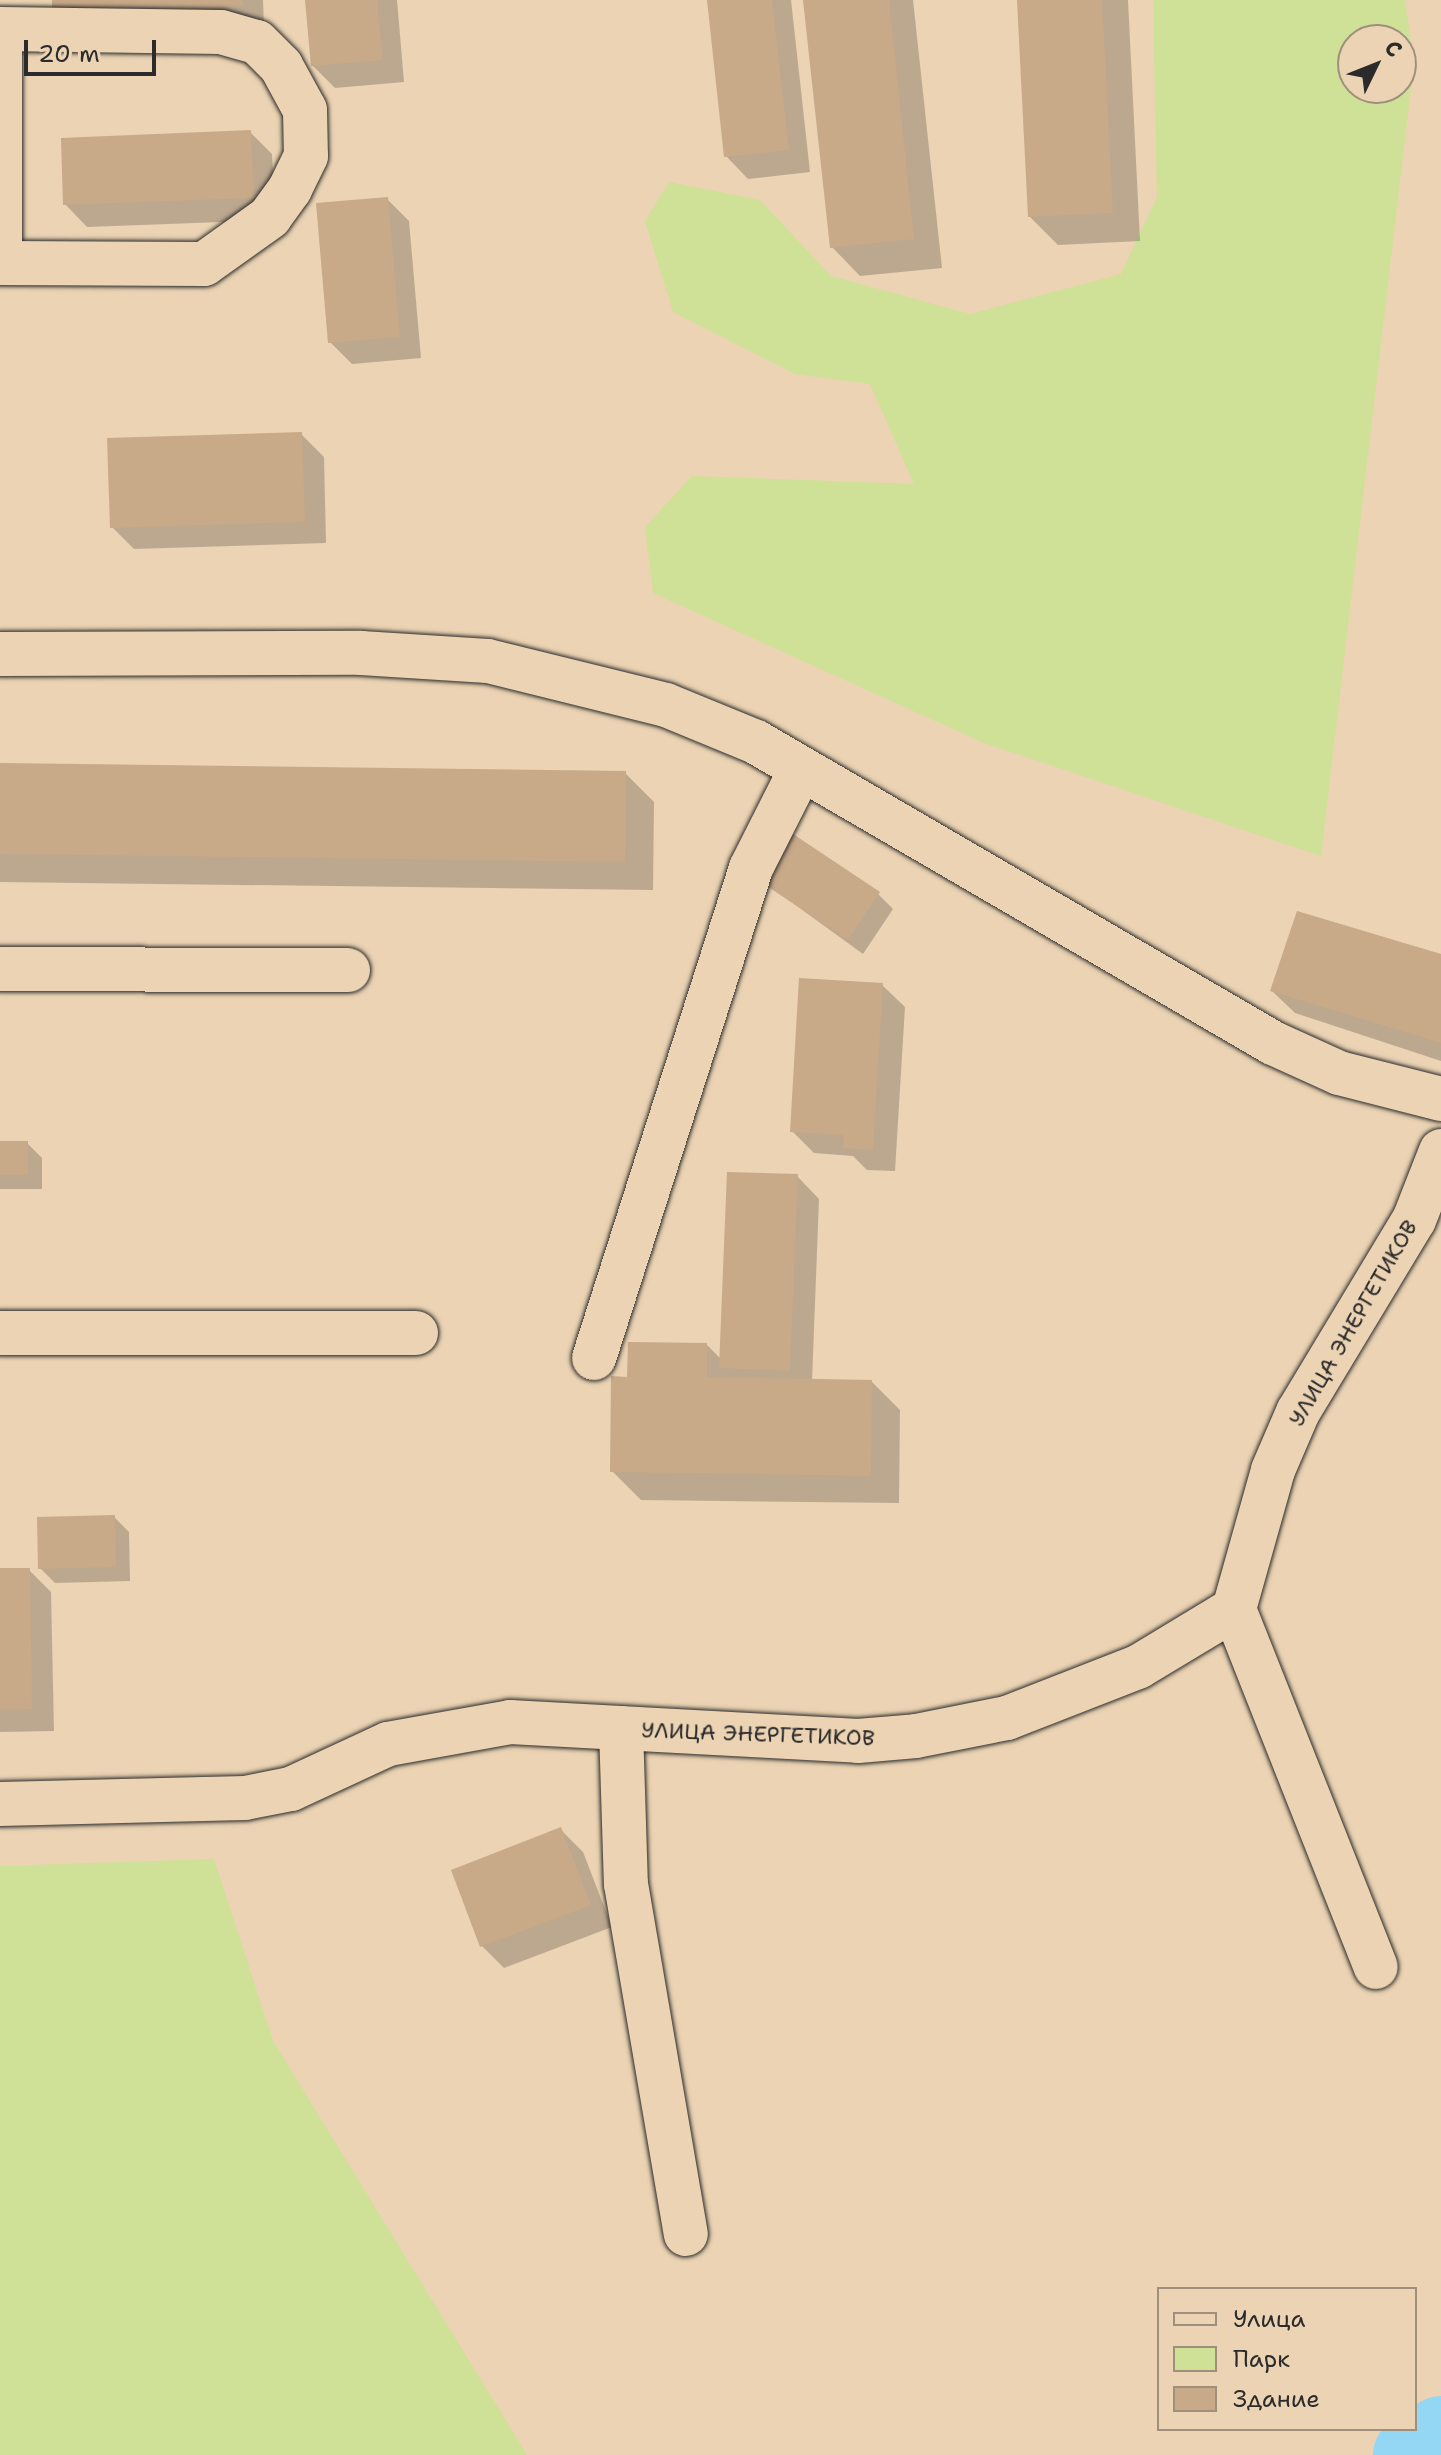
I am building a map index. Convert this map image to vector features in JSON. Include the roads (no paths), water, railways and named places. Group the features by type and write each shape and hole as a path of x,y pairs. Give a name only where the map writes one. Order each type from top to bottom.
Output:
{"street":[{"path":"0,29 221,32 257,42 281,66 305,110 306,156 270,217 204,264 0,263 0,29"},
{"path":"0,654 361,653 488,661 666,705 801,769 1273,1043 1339,1073 1441,1099"},
{"path":"594,1358 751,868 801,769"},
{"path":"0,969 348,970"},
{"name":"УЛИЦА ЭНЕРГЕТИКОВ","path":"0,1804 245,1798 291,1789 388,1744 443,1729 510,1722 858,1741 916,1736 1007,1718 1138,1667 1234,1609 1273,1470 1298,1412 1414,1220 1441,1151"},
{"path":"0,1333 416,1333"},
{"path":"1234,1609 1376,1967"},
{"path":"621,1728 628,1898 686,2234"}],"waterway":[{"path":"1413,2455 1441,2436"}]}
